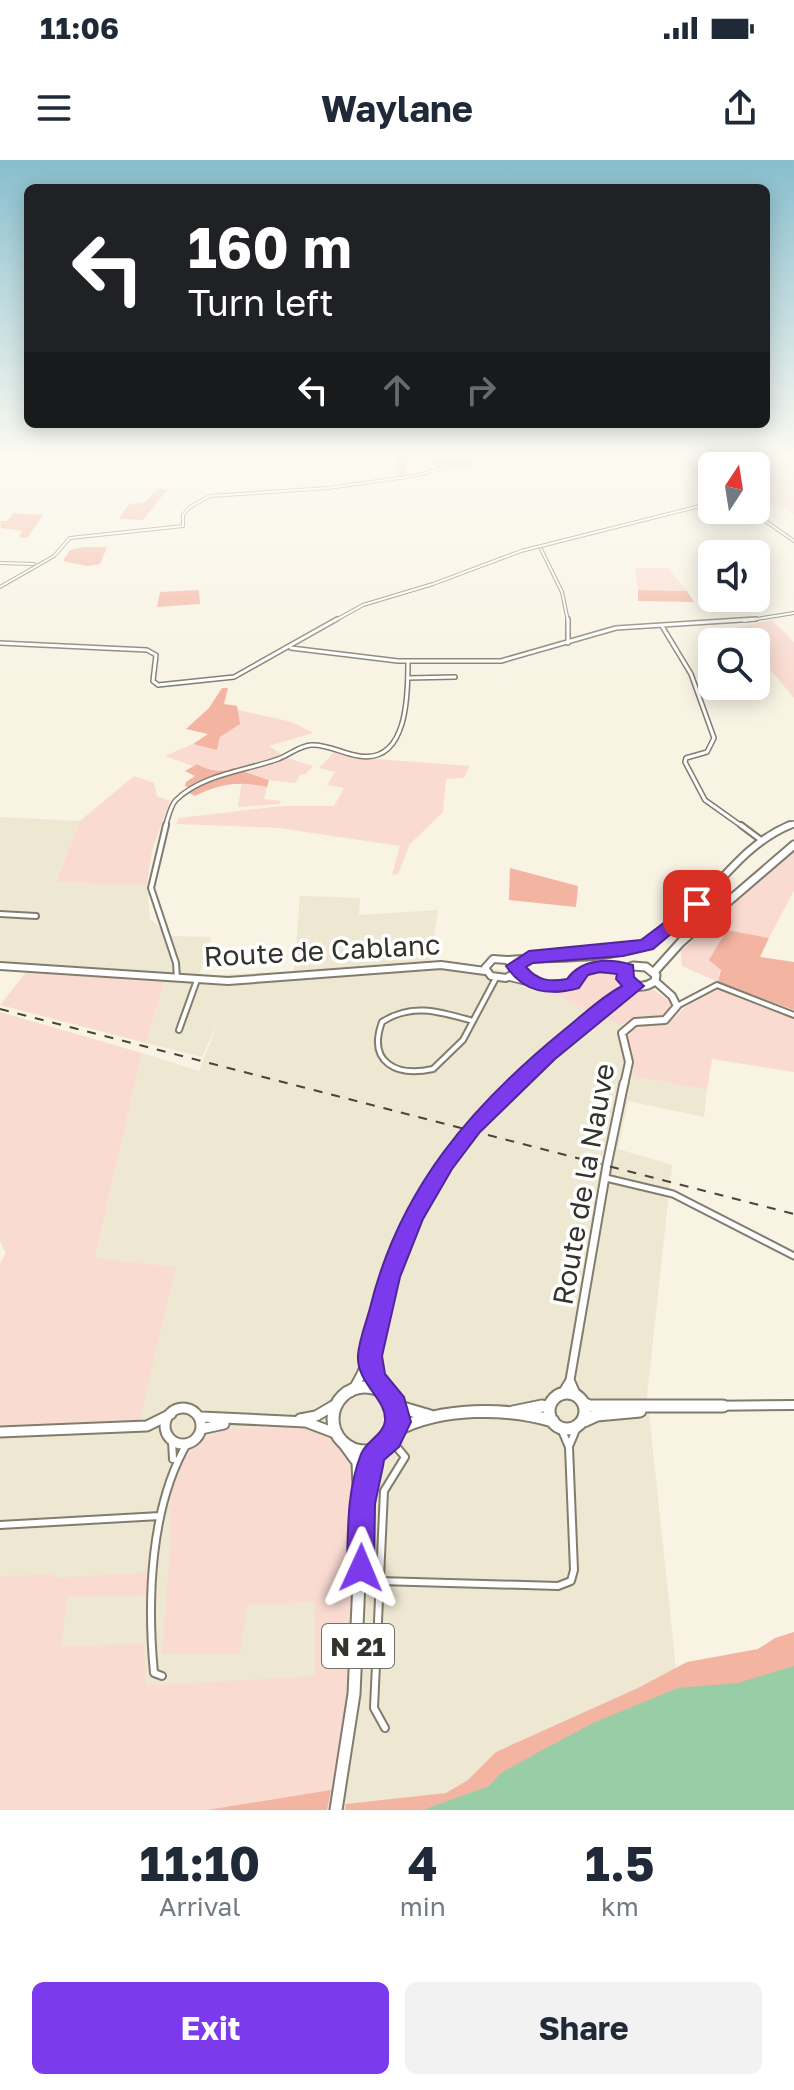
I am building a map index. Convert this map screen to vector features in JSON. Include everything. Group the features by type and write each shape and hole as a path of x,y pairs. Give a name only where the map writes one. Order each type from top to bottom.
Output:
{"main road":[{"path":"677,1006 667,992 608,968 588,968 573,984 556,988 510,977 496,978 486,967 498,958 507,960 623,950 647,945 674,925 713,889 736,861 761,840 794,824"},
{"path":"652,984 654,972 681,942 794,845"},
{"path":"147,1426 169,1438 188,1442 201,1429 227,1423 296,1420 316,1416 351,1392 370,1356 389,1277 402,1242 425,1194 466,1135 548,1054 619,995 628,978 641,966 681,942"},
{"path":"510,977 529,957"},
{"path":"507,960 527,980"},
{"name":"Route de Cablanc","path":"0,966 228,981 441,965 486,967"},
{"path":"641,966 654,972"},
{"name":"Route de la Nauve","path":"561,1395 570,1380 629,1062 622,1033 635,1022 665,1020 677,1006"},
{"path":"370,1356 374,1378 395,1405 405,1411 432,1416 497,1414 541,1417 556,1424 581,1424 597,1415 682,1408"},
{"path":"570,1380 586,1411 581,1424"},
{"path":"351,1392 368,1389 385,1394"},
{"path":"497,1414 550,1404 561,1395 594,1406 682,1408 794,1405"},
{"path":"335,1433 332,1413 337,1403"},
{"path":"550,1404 549,1412 556,1424"},
{"path":"393,1435 398,1413 395,1405"},
{"path":"0,1432 147,1426 186,1408 201,1417 227,1423"},
{"path":"169,1438 165,1424 171,1414"},
{"path":"296,1420 315,1423 335,1433 344,1443 361,1449 380,1446 408,1423 432,1416"},
{"path":"201,1417 201,1429"},
{"name":"N 21","path":"336,1810 354,1694 362,1504 358,1462 344,1443"},
{"name":"N 21","path":"362,1504 370,1466 380,1446"}],"street":[{"path":"0,587 54,556 70,538 119,532"},
{"path":"0,643 147,650 156,655 153,681 158,685 234,677 291,648 363,605 437,583 503,558 595,532"},
{"path":"540,548 571,617 568,643"},
{"path":"0,563 36,564"},
{"path":"291,648 408,662 501,661 616,628 734,623 794,613"},
{"path":"662,626 691,674 714,738 707,752 686,758 685,762 705,800 761,840"},
{"path":"177,978 176,963 151,888 157,854 173,802 240,768 278,760 304,747 321,746 361,757 384,751 398,734 407,704 408,662"},
{"path":"408,678 455,677"},
{"path":"0,914 36,916"},
{"path":"473,1021 425,1009 402,1010 390,1016 379,1029 380,1058 388,1063 425,1071 434,1068 462,1042 496,978"},
{"path":"179,1030 197,980"},
{"path":"677,1006 693,1001 711,986 717,985 794,1015"},
{"path":"606,1178 673,1194 794,1256"},
{"path":"379,1581 558,1586 571,1581 574,1570 569,1447 556,1424"},
{"path":"569,1447 581,1424"},
{"path":"385,1728 374,1708 384,1486 401,1467 405,1457 393,1435"},
{"path":"169,1438 174,1462"},
{"path":"162,1676 154,1673 152,1651 160,1516 174,1462 188,1442"},
{"path":"0,1525 160,1516"}],"shaded area":[{"path":"22,532 31,532 27,538 19,537"},
{"path":"107,547 100,564 87,566 63,561 70,550"},
{"path":"635,568 668,568 687,591 638,590"},
{"path":"199,590 200,604 157,607 160,592"},
{"path":"638,590 687,591 694,602 638,601"},
{"path":"772,620 794,642 794,698 770,670 770,628 735,628"},
{"path":"222,688 228,688 224,704 237,706 240,724 220,737 217,750 193,744 208,734 186,729 209,708"},
{"path":"238,710 292,722 313,733 269,746 283,755 239,768 216,770 165,756 193,744 217,749 220,737 239,724"},
{"path":"335,751 363,758 470,766 464,778 446,779 443,812 410,844 398,874 392,875 400,846 279,828 176,824 179,818 281,806 334,806 344,788 327,785 335,772 319,768"},
{"path":"287,758 313,766 305,775 301,774 295,783 269,780 240,770"},
{"path":"197,764 215,770 233,768 269,780 267,787 230,784 195,796 185,791 190,788 185,786 195,776 185,771"},
{"path":"134,776 154,783 157,796 170,801 152,851 147,885 56,882 80,821"},
{"path":"242,782 267,787 264,799 281,801 280,804 238,807"},
{"path":"0,817 80,821 56,881 147,885 150,919 169,936 211,937 199,976 294,971 300,896 360,898 359,915 438,910 430,961 500,970 636,1031 634,1076 707,1090 704,1117 628,1101 618,1149 672,1165 647,1395 678,1688 423,1810 0,1810 0,1433 176,1267 95,1259 142,1053 199,1071 219,1020 202,1057 146,1043 165,982 27,971 25,964 0,962"},
{"path":"794,851 794,890 769,938 727,930 718,982 682,966 681,951"},
{"path":"510,868 578,886 576,907 509,900"},
{"path":"727,930 769,938 760,957 794,962 794,1010 718,982 721,970 709,960"},
{"path":"595,969 615,975 622,983 592,1012 547,991 573,988 584,975"},
{"path":"27,971 165,981 146,1043 0,1005"},
{"path":"652,989 671,1002 667,1015 630,1020 622,1025 601,1016 632,991"},
{"path":"716,989 794,1019 794,1072 712,1059 707,1090 633,1076 634,1059 627,1036 630,1029 672,1020 685,1007"},
{"path":"0,1012 142,1053 95,1258 176,1267 139,1422 0,1428 0,1263 6,1253 0,1241"},
{"path":"312,1427 328,1434 351,1461 354,1504 349,1693 331,1790 207,1810 0,1810 0,1576 54,1574 54,1578 151,1572 148,1595 68,1597 61,1646 144,1644 146,1686 315,1676 315,1602 247,1605 240,1654 162,1654 171,1538 170,1498 176,1465 203,1439 227,1429"},
{"path":"794,1632 794,1701 488,1810 345,1810 346,1804 446,1793 468,1780 496,1752 638,1688 687,1662 758,1649 775,1638"},
{"path":"794,1666 794,1810 423,1810 489,1786 501,1773 593,1723 678,1688 738,1683"},
{"path":"331,1790 327,1810 207,1810"}],"railway":[{"path":"0,1009 794,1214"}],"route":[{"path":"361,1568 362,1504 370,1466 374,1453 390,1439 398,1422 395,1405 374,1378 370,1356 389,1277 413,1217 425,1194 473,1126 548,1054 619,995 635,986 625,979 627,969 600,966 582,971 573,984 550,988 527,980 515,966 529,957 623,950 647,945 697,904"}]}
